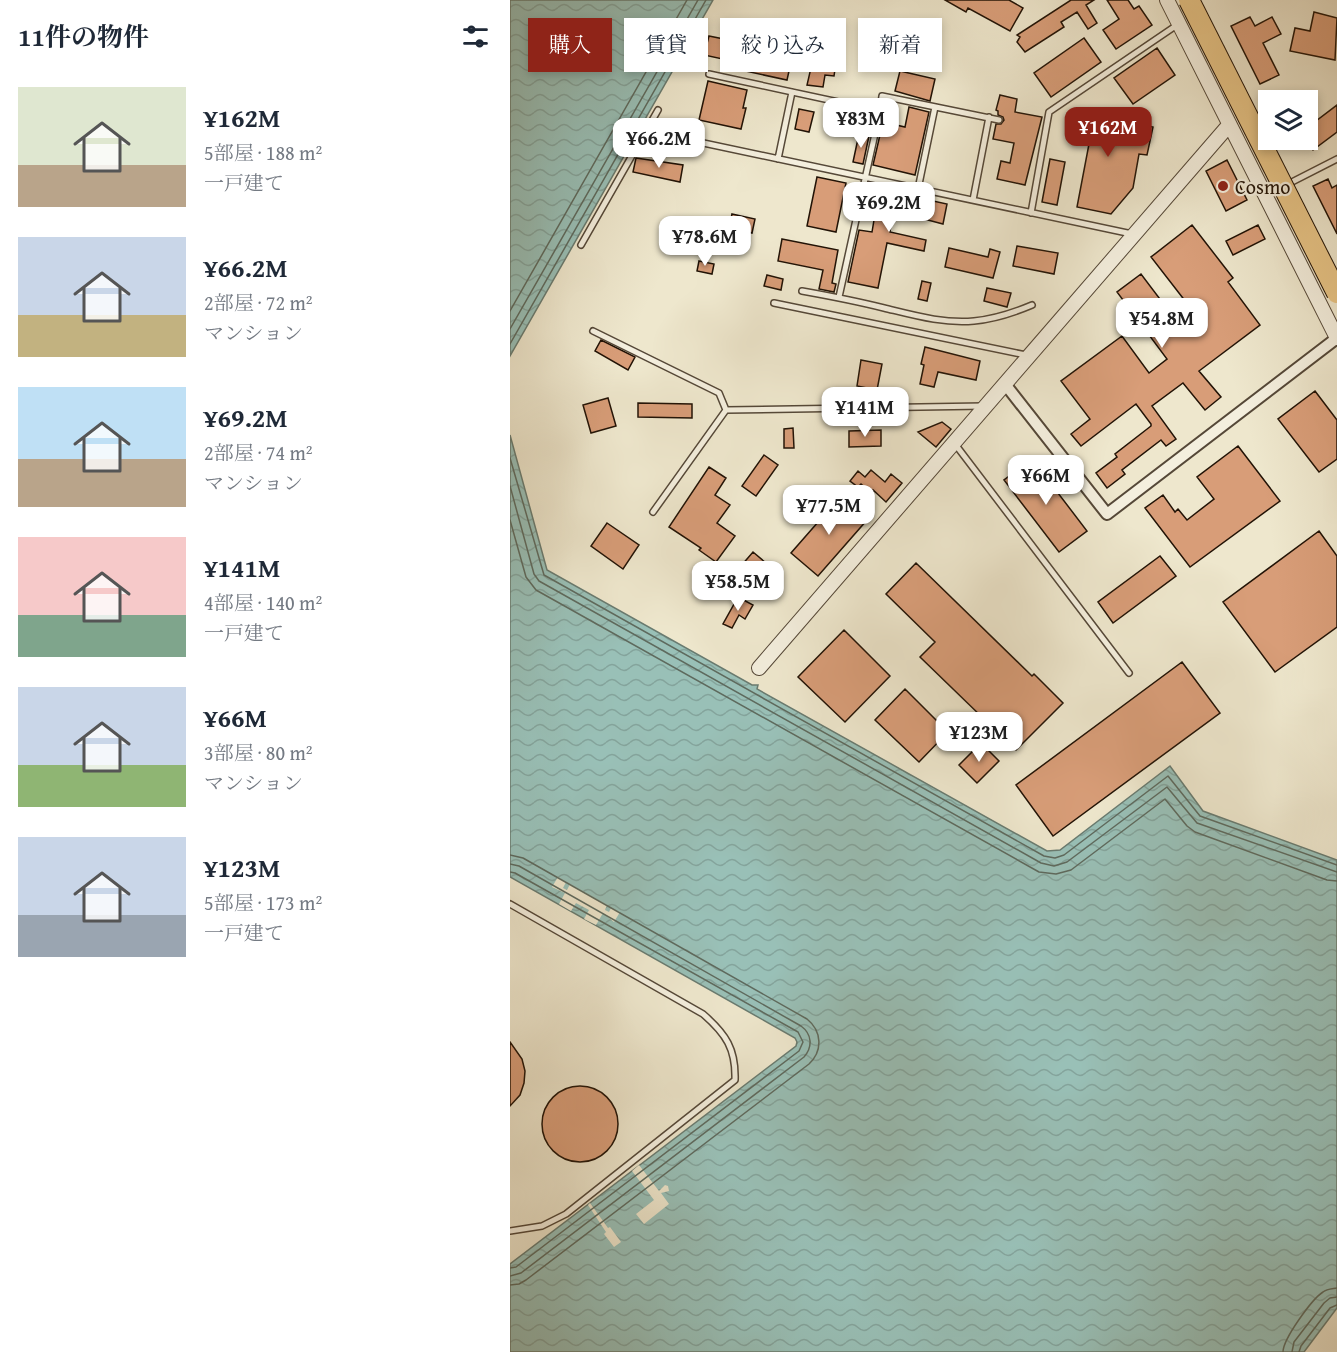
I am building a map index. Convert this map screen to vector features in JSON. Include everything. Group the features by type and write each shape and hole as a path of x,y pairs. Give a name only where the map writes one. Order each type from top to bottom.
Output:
{"highway":[{"path":"1189,0 1337,293"},
{"path":"1195,0 1337,281"}],"street":[{"path":"1167,0 1229,125 1337,304"},
{"path":"1005,384 1107,514 1337,338 1271,192 1239,112 1180,0"},
{"path":"759,668 1229,125"}],"lane":[{"path":"1031,213 1049,112 1179,24"},
{"path":"709,74 880,111"},
{"path":"778,159 792,92"},
{"path":"839,297 882,96 999,120"},
{"path":"918,189 935,106"},
{"path":"581,245 658,110"},
{"path":"973,200 989,117"},
{"path":"647,131 1133,235"},
{"path":"1271,192 1337,159"},
{"path":"802,291 839,297 932,320 973,321 1002,316 1032,305"},
{"path":"774,303 1028,356"},
{"path":"593,331 719,393 726,410"},
{"path":"726,410 985,406"},
{"path":"653,512 726,410"},
{"path":"954,443 1129,673"},
{"path":"510,904 702,1014 720,1029 731,1048 735,1080 566,1215 542,1226 510,1231"}],"water":[{"path":"510,0 713,0 703,18 624,18 624,72 672,72 510,356"},
{"path":"510,435 547,570 752,685 758,685 757,689 1047,851 1060,850 1170,766 1203,811 1337,860 1337,1308 1304,1352 510,1352 510,1264 796,1046 797,1042 795,1038 510,877"}],"pier":[{"path":"558,877 566,882 563,888 567,890 570,884 607,905 605,910 609,912 611,908 620,912 614,922 603,913 596,925 584,919 589,910 576,903 571,911 559,904 565,893 552,887"},
{"path":"639,1165 659,1191 665,1185 668,1186 669,1191 661,1193 669,1204 644,1224 636,1214 654,1200 632,1171"},
{"path":"590,1203 621,1242 614,1247 588,1205"}],"building":[{"path":"945,0 1009,0 1023,8 1010,31 968,8 966,12"},
{"path":"1071,0 1094,0 1086,5 1097,23 1088,29 1077,12 1061,22 1064,27 1025,52 1017,42 1020,37 1017,35"},
{"path":"1107,0 1128,0 1134,9 1139,6 1152,25 1116,49 1103,30 1119,19"},
{"path":"1314,12 1337,18 1335,60 1290,51 1295,28 1310,31"},
{"path":"1250,17 1255,26 1272,17 1281,34 1263,43 1279,75 1260,84 1231,26"},
{"path":"709,36 720,38 720,58 708,56"},
{"path":"1084,38 1101,62 1051,97 1034,73"},
{"path":"1157,48 1175,75 1133,104 1114,78"},
{"path":"750,72 789,72 787,80"},
{"path":"810,72 835,72 834,76 825,75 823,87 807,85"},
{"path":"900,72 935,79 930,101 895,91"},
{"path":"708,81 747,90 741,129 699,120"},
{"path":"1000,95 1017,99 1015,112 1042,117 1025,185 997,179 1001,161 1010,163 1014,143 993,139 996,124 1001,124 1004,120 996,110"},
{"path":"1337,105 1337,132 1318,146 1318,119"},
{"path":"909,107 929,112 915,175 873,165 883,122 905,127"},
{"path":"799,109 814,112 809,132 795,129"},
{"path":"1073,110 1153,127 1147,155 1139,154 1133,188 1111,214 1077,207 1089,144 1067,139"},
{"path":"859,134 869,136 863,164 853,162"},
{"path":"636,158 683,165 680,182 633,172"},
{"path":"1050,159 1065,162 1057,205 1042,202"},
{"path":"1227,160 1247,200 1226,211 1206,171"},
{"path":"817,177 846,183 836,232 807,226"},
{"path":"1328,179 1332,188 1337,185 1337,234 1313,186"},
{"path":"869,187 947,204 943,224 920,218 920,216 893,212 890,232 926,240 924,251 887,243 878,288 848,282 859,230 872,232 877,202 866,199"},
{"path":"732,214 755,219 752,233 729,228"},
{"path":"1192,225 1233,278 1228,282 1260,325 1199,371 1221,397 1205,410 1183,383 1152,406 1176,439 1166,446 1161,440 1122,470 1125,474 1107,488 1096,473 1117,457 1115,454 1151,424 1136,404 1081,446 1071,434 1090,419 1061,381 1122,336 1149,373 1167,359 1117,292 1141,274 1181,327 1196,315 1151,257"},
{"path":"1258,225 1265,239 1233,255 1226,241"},
{"path":"782,239 838,250 832,283 836,284 834,292 819,289 823,270 778,261"},
{"path":"1017,246 1058,253 1054,274 1013,266"},
{"path":"949,248 988,257 990,249 1000,252 993,278 945,267"},
{"path":"699,261 714,264 712,274 697,271"},
{"path":"767,275 783,279 781,290 764,286"},
{"path":"922,281 931,283 927,301 918,299"},
{"path":"987,288 1011,293 1007,307 984,301"},
{"path":"601,340 635,357 628,370 595,351"},
{"path":"925,347 980,361 976,380 938,372 934,387 920,384"},
{"path":"861,360 882,364 877,390 857,386"},
{"path":"1315,391 1337,420 1337,459 1319,472 1278,419"},
{"path":"608,398 616,426 591,433 583,405"},
{"path":"638,403 692,404 692,418 638,417"},
{"path":"942,422 951,429 936,447 918,432"},
{"path":"793,428 794,448 784,448 784,429"},
{"path":"881,430 881,446 849,447 849,431"},
{"path":"1238,446 1280,501 1190,567 1145,508 1163,495 1175,512 1178,509 1187,520 1214,499 1197,477"},
{"path":"764,455 778,465 756,496 742,486"},
{"path":"1032,459 1087,531 1059,552 1004,480"},
{"path":"709,467 726,478 715,495 730,505 717,523 735,536 716,562 699,550 701,548 669,527"},
{"path":"871,470 885,482 891,474 902,483 886,502 873,490 871,493 861,484 858,487 850,481 858,471 865,477"},
{"path":"840,497 867,520 818,576 791,553"},
{"path":"607,523 639,545 623,569 591,546"},
{"path":"1319,531 1337,556 1337,627 1275,672 1223,602"},
{"path":"753,552 766,563 754,577 741,566"},
{"path":"1160,556 1176,576 1113,623 1098,602"},
{"path":"916,563 1032,676 1034,674 1063,703 1016,750 920,657 935,642 886,594"},
{"path":"738,597 753,605 745,619 739,615 732,628 723,624"},
{"path":"844,630 890,676 845,722 798,677"},
{"path":"1182,662 1220,713 1053,836 1016,785"},
{"path":"905,689 948,732 919,762 875,720"},
{"path":"981,743 999,761 977,783 959,765"},
{"path":"510,1042 522,1059 525,1071 520,1095 510,1106"},
{"path":"580,1086 594,1089 607,1097 615,1110 618,1124 615,1138 607,1151 594,1159 580,1162 566,1159 553,1151 545,1138 542,1124 545,1110 553,1097 566,1089"}],"place":[{"name":"Cosmo","path":"1223,186"}]}
